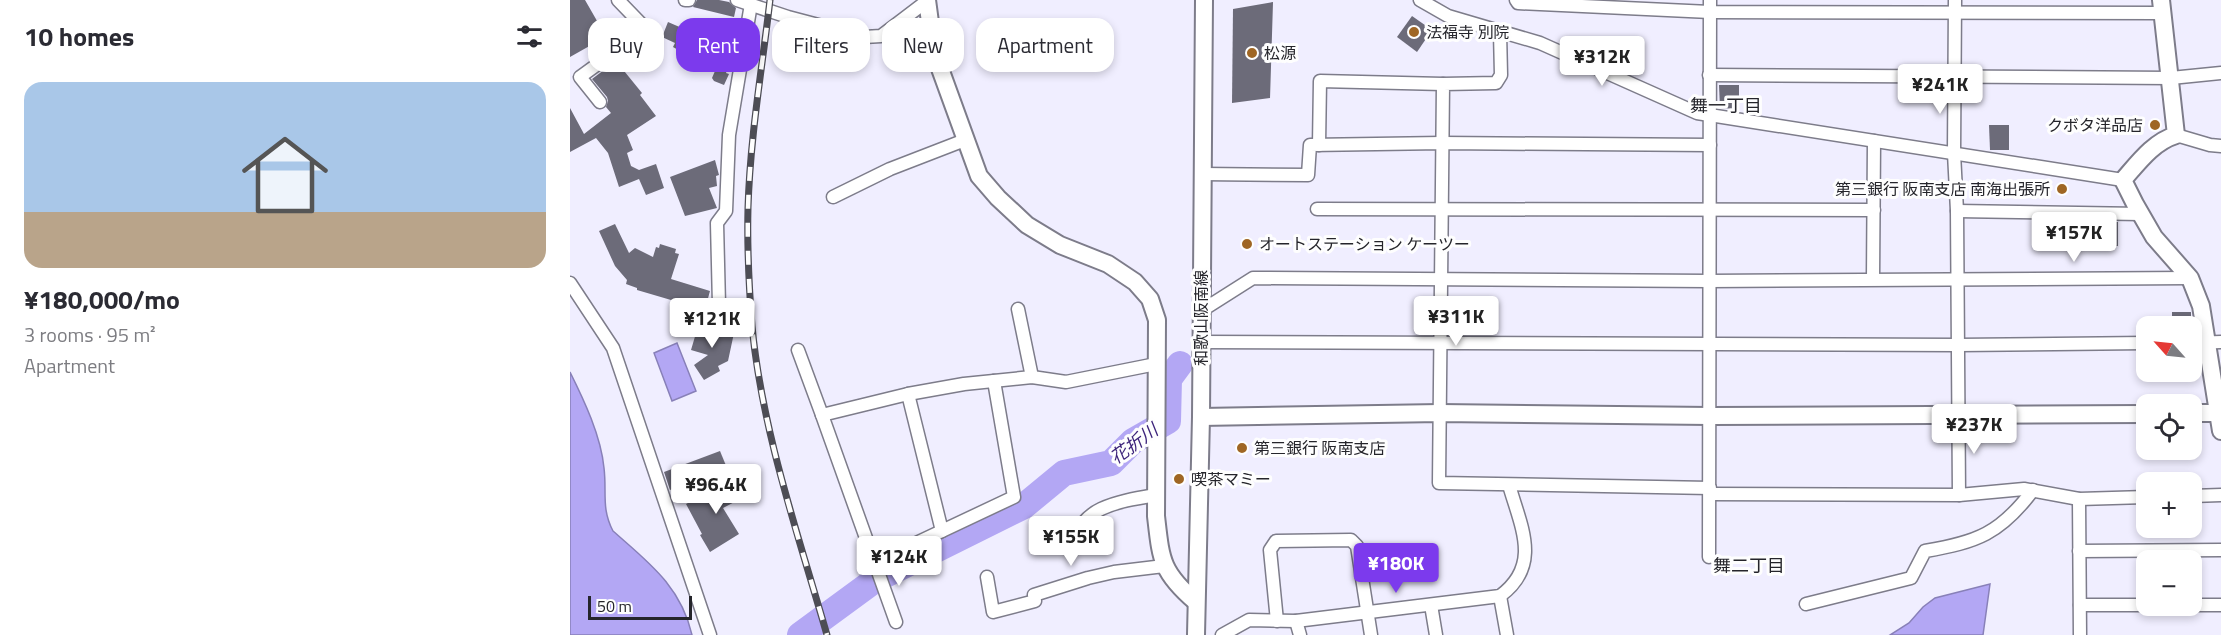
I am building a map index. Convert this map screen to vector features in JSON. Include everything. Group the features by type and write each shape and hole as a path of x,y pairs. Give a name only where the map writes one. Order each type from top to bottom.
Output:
{"street":[{"path":"600,102 580,78 646,29 618,0"},
{"path":"737,0 788,17 864,37 881,36 927,1 934,52 957,110 965,140 979,176 998,198 1027,225 1060,244 1108,264 1135,282 1150,299 1157,320 1156,495 1158,535 1164,566 1176,585 1196,602"},
{"name":"和歌山阪南線","path":"1196,635 1201,417 1204,0"},
{"path":"1420,0 1448,16 1540,43 1710,116 2123,180"},
{"path":"1516,0 1518,3 1955,13 2162,6 2176,135"},
{"path":"1955,0 1954,153 1957,212 1959,495"},
{"path":"718,305 717,223 726,211 729,135 751,4"},
{"path":"1709,557 1710,6"},
{"path":"1319,145 1320,81 1496,83 1502,75 1500,32"},
{"path":"1709,75 1875,78 1956,76 2171,78 2221,73"},
{"path":"1443,84 1439,483 1959,495 2024,489 2079,499 2136,497"},
{"path":"2123,180 2148,152 2159,143 2176,135 2221,146"},
{"path":"833,197 890,170 965,140"},
{"path":"1873,279 1874,141"},
{"path":"1203,174 1308,175 1310,145 1442,143 1710,145"},
{"path":"2123,180 2154,237 2190,278 2201,306 2221,431"},
{"path":"1317,209 1874,210"},
{"path":"1957,212 2141,214"},
{"path":"1201,311 1253,278 1709,281 2190,278"},
{"path":"570,283 613,348 710,635"},
{"path":"1018,309 1032,377"},
{"path":"1201,342 1958,345 2136,343"},
{"path":"798,350 896,622"},
{"path":"822,415 908,394 1032,377 1066,382 1156,364"},
{"path":"874,563 1014,497 994,381"},
{"path":"908,394 942,531"},
{"path":"1201,417 1440,413 1710,416 2136,414"},
{"path":"2202,414 2219,413"},
{"path":"1222,635 1249,620 1296,621 1500,596 1511,588 1524,566 1527,551 1509,486"},
{"path":"1806,604 1911,578 1925,551 1965,544 1989,532 2010,519 2033,490"},
{"path":"1050,532 1066,536 1074,533 1090,514 1102,508 1156,495"},
{"path":"2202,496 2221,495"},
{"path":"2079,499 2080,635"},
{"path":"1277,621 1270,550 1276,541 1351,540 1358,546 1371,635"},
{"path":"2079,551 2221,550"},
{"path":"987,577 993,612 1035,601 1034,595 1088,578 1114,572 1164,566"},
{"path":"1500,596 1507,635"},
{"path":"2080,604 2136,605"},
{"path":"1431,605 1436,635"},
{"path":"2202,605 2221,605"},
{"path":"1296,621 1300,635"}],"shaded area":[{"path":"677,343 696,391 672,401 654,353"},
{"path":"570,372 596,431 604,468 609,523 613,531 661,576 671,589 680,602 692,635 570,635"},
{"path":"1990,584 1983,635 1890,635 1909,623 1923,607 1935,598"}],"building":[{"path":"570,0 585,0 595,18 588,18 588,47 570,57"},
{"path":"697,0 729,2 736,8 734,17 693,7"},
{"name":"松源","path":"1273,2 1270,98 1232,103 1233,9"},
{"path":"1412,16 1432,30 1417,52 1397,37"},
{"path":"668,22 676,25 676,49 673,47 675,43 664,38"},
{"path":"601,72 625,72 642,93 640,95 656,116 627,135 633,150 627,153 631,166 639,170 656,164 664,188 646,195 639,179 619,187 608,153 596,138 570,152 570,108 584,134 611,113 606,107 607,97 592,79"},
{"path":"715,72 729,74 724,85 712,78"},
{"path":"1719,85 1739,85 1739,109 1720,108"},
{"path":"1989,125 2009,125 2009,150 1990,150"},
{"path":"715,160 719,175 716,176 717,186 709,188 717,208 685,216 670,177"},
{"path":"2098,222 2118,222 2118,246 2099,246"},
{"path":"615,224 629,253 635,248 653,257 656,247 659,248 660,244 676,249 675,253 679,254 671,279 710,291 704,313 687,308 688,305 637,290 626,284 627,280 615,266 599,231"},
{"path":"2172,312 2191,312 2191,316 2172,316"},
{"path":"699,323 734,333 728,361 718,366 720,371 704,380 694,365 708,355 691,350"},
{"path":"720,451 727,468 670,490 664,472"},
{"path":"731,481 733,485 737,483 744,497 723,508 739,534 710,552 686,504"}],"waterway":[{"name":"花折川","path":"800,635 875,580 1024,506 1064,473 1111,463 1133,441 1168,421 1169,379 1180,364"}],"railway":[{"path":"770,0 749,182 748,252 752,326 772,443 827,635"}],"place":[{"name":"法福寺 別院","path":"1414,32"},
{"name":"松源","path":"1252,53"},
{"name":"クボタ洋品店","path":"2155,125"},
{"name":"第三銀行 阪南支店 南海出張所","path":"2062,189"},
{"name":"オートステーション ケーツー","path":"1247,244"},
{"name":"第三銀行 阪南支店","path":"1242,448"},
{"name":"喫茶マミー","path":"1179,479"}],"district":[{"name":"舞一丁目","path":"1726,106"},
{"name":"舞二丁目","path":"1749,566"}]}
